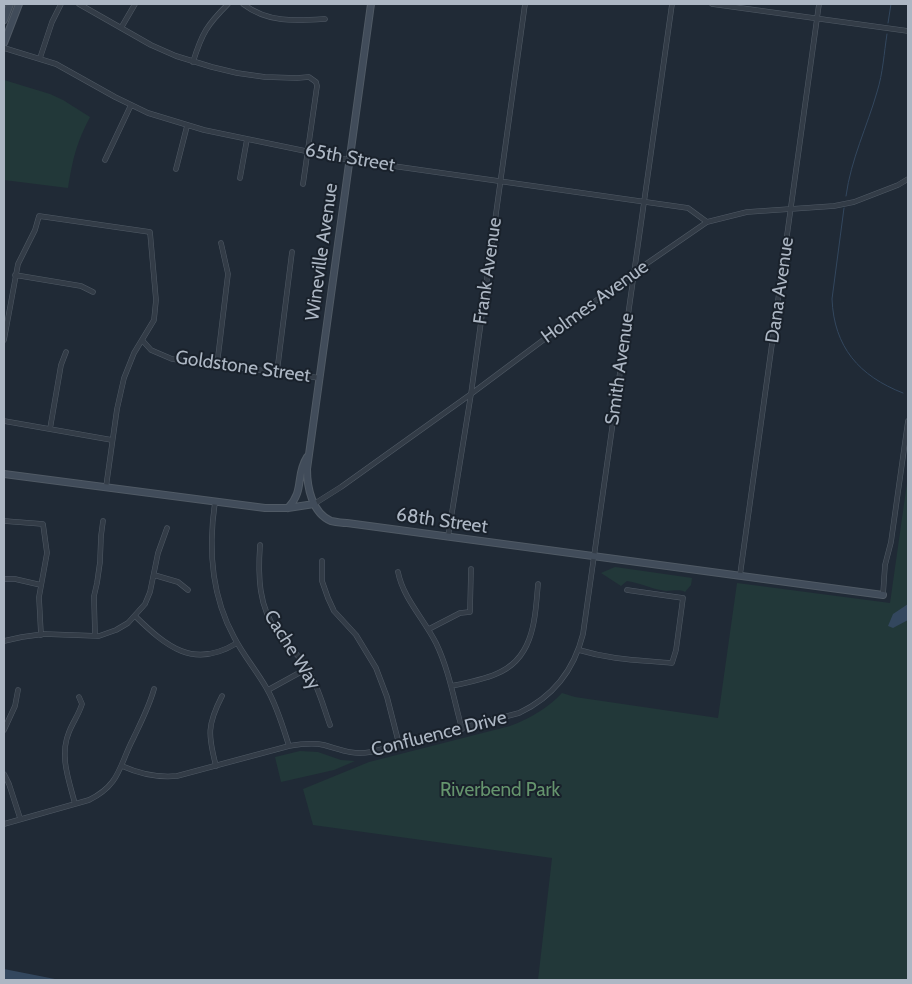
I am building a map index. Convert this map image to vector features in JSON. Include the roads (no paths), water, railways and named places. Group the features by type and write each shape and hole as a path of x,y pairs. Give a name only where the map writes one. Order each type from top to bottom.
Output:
{"street":[{"path":"4,20 10,4"},
{"path":"4,43 19,4"},
{"path":"40,58 52,22 61,4"},
{"path":"78,4 163,52 193,62 237,73 265,77 309,77 316,82 303,184"},
{"path":"121,28 135,4"},
{"path":"193,62 200,38 208,24 228,4"},
{"path":"243,4 262,16 280,20 325,19"},
{"name":"Wineville Avenue","path":"314,504 307,480 308,454 372,4"},
{"name":"Frank Avenue","path":"448,537 501,181 525,4"},
{"name":"Smith Avenue","path":"594,557 672,4"},
{"path":"712,4 908,31"},
{"name":"Dana Avenue","path":"740,575 819,4"},
{"name":"65th Street","path":"4,48 40,58 66,68 131,105 187,126 350,160 645,200 688,208 707,222"},
{"path":"105,160 131,105"},
{"path":"176,170 187,126"},
{"path":"240,178 246,139"},
{"name":"Holmes Avenue","path":"314,504 341,487 633,273 707,222 747,212 834,206 854,202 898,185 908,179"},
{"path":"4,340 18,264 36,230 39,216 150,232 156,300 154,320 134,353 124,378 117,409 106,487"},
{"path":"217,365 228,274 221,243"},
{"path":"277,372 292,252"},
{"path":"15,275 82,286 93,292"},
{"name":"Goldstone Street","path":"142,340 151,350 172,359 320,378"},
{"path":"50,429 61,365 66,352"},
{"path":"4,421 112,440"},
{"path":"883,595 884,565 891,542 908,421"},
{"path":"288,508 298,494 302,466 308,454"},
{"path":"4,474 265,508 288,508 314,504"},
{"path":"215,502 211,538 212,569 224,618 237,643 268,690 278,713 288,746"},
{"name":"68th Street","path":"314,504 324,516 336,522 883,595"},
{"path":"4,521 43,524 47,553 38,608 41,635"},
{"path":"95,636 94,596 98,583 101,536 104,521"},
{"path":"4,642 41,635 95,636 116,630 128,624 145,604 154,575 158,553 167,528"},
{"name":"Cache Way","path":"260,545 259,579 266,611 276,631 308,668 319,692 330,725"},
{"name":"Confluence Drive","path":"122,766 141,773 165,778 288,746 307,743 357,754 515,714 534,705 558,685 579,650 594,557"},
{"path":"322,561 322,582 328,598 334,611 356,635 376,668 387,698 399,744"},
{"path":"429,629 460,613 470,612 471,569"},
{"path":"398,572 404,591 429,629 444,662 462,728"},
{"path":"154,575 178,582 188,590"},
{"path":"4,578 41,584"},
{"path":"451,686 497,674 514,664 528,643 533,630 538,584"},
{"path":"579,650 615,659 672,662 676,650 682,598 627,590"},
{"path":"135,616 163,642 183,652 215,653 237,643"},
{"path":"268,690 308,668"},
{"path":"4,824 97,796 112,782 122,766 132,740 147,711 154,688"},
{"path":"4,730 13,712 18,690"},
{"path":"216,766 211,746 211,726 212,716 222,696"},
{"path":"74,804 65,765 64,750 69,732 82,704 79,697"},
{"path":"4,774 20,818"}],"water":[{"path":"908,604 908,620 893,628 888,626 893,614"},
{"path":"4,969 60,980 4,980"}],"waterway":[{"path":"888,23 891,4"},
{"path":"846,196 855,156 879,85 887,34"},
{"path":"844,208 832,299 838,332 852,358 862,368 887,386 903,393"}],"park label":[{"name":"Riverbend Park","path":"500,790"}]}
